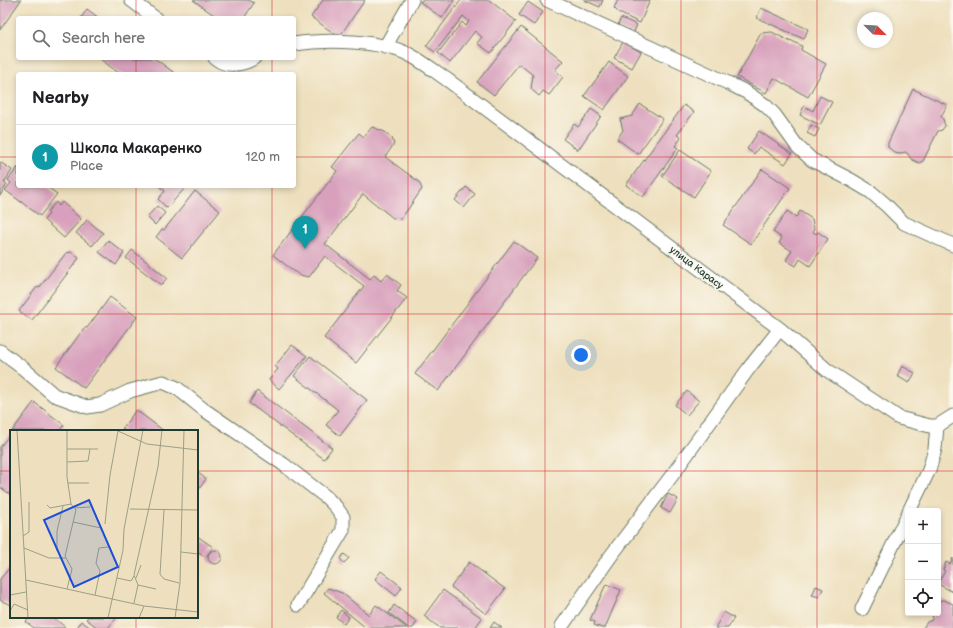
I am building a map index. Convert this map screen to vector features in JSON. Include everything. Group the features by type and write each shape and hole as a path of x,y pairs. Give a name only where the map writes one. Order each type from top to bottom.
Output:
{"street":[{"path":"131,0 152,16"},
{"path":"385,47 412,0"},
{"path":"547,0 746,92 765,105 774,114 797,146 812,160 872,192 904,223 953,245"},
{"name":"улица Карасу","path":"296,44 318,41 359,43 385,47 410,55 449,81 780,329 827,370 900,418 930,426 937,426"},
{"path":"219,60 224,63 232,64 251,60"},
{"path":"562,626 749,368 780,329"},
{"path":"0,351 24,369 54,395 87,407 100,405 130,391 163,382 177,388 203,409 283,464 326,497 343,517 343,530 298,605"},
{"path":"910,508 929,470 936,448 937,426 953,416"},
{"path":"862,609 905,520"}],"building":[{"path":"0,0 21,0 0,30"},
{"path":"193,0 249,0 254,3 245,16 215,16"},
{"path":"323,0 365,0 339,37 311,17"},
{"path":"422,0 454,0 442,18 420,2"},
{"path":"461,0 489,0 516,21 491,53 477,43 482,37 475,31 450,63 438,53 462,22 466,26 469,21 463,16 435,52 426,46"},
{"path":"584,0 603,0 600,7"},
{"path":"618,0 650,0 640,23 619,13 614,8"},
{"path":"528,2 543,12 534,25 519,15"},
{"path":"761,8 808,29 804,39 757,18"},
{"path":"87,9 96,16 82,16"},
{"path":"621,18 637,25 633,34 617,27"},
{"path":"521,27 563,61 555,70 563,77 549,95 543,91 539,96 531,89 533,75 519,64 494,95 477,82"},
{"path":"772,32 802,46 801,50 826,64 808,97 774,78 766,93 737,77 761,33"},
{"path":"623,42 641,52 632,68 614,58"},
{"path":"102,60 157,60 173,72 117,72"},
{"path":"609,62 628,76 604,110 584,96"},
{"path":"913,89 947,105 941,117 945,126 942,130 938,131 923,161 919,163 911,159 905,152 899,154 895,153 888,147 888,143"},
{"path":"820,96 832,102 820,125 800,115 804,106 813,111"},
{"path":"640,104 663,119 638,154 617,139 623,130 620,119 632,116"},
{"path":"684,105 694,112 677,135 681,138 675,146 678,148 643,197 626,185"},
{"path":"591,109 601,116 578,150 563,139 574,124 578,127"},
{"path":"811,125 819,129 815,137 807,133"},
{"path":"372,127 385,132 392,138 394,144 385,157 419,182 422,189 401,219 393,218 363,194 325,244 370,279 374,275 381,281 387,274 401,285 397,291 407,298 356,363 324,338 364,286 325,256 309,277 299,275 273,255 337,171 332,167 359,133 364,137"},
{"path":"759,131 792,154 785,164 759,147 754,154 747,149"},
{"path":"680,150 711,171 694,197 662,176"},
{"path":"0,162 12,170 4,183 7,184 0,196"},
{"path":"762,169 790,188 751,244 723,225"},
{"path":"16,170 16,188 49,188 57,194 40,216 5,190 11,183 8,180"},
{"path":"466,187 475,194 464,208 455,200"},
{"path":"161,188 185,188 167,208 158,199 165,191"},
{"path":"195,191 220,211 182,258 156,237 162,229 164,230"},
{"path":"56,202 59,206 62,202 81,219 64,238 44,220 49,214 47,212"},
{"path":"157,206 165,213 155,225 147,217"},
{"path":"787,211 796,217 800,211 812,219 814,228 813,232 816,234 818,232 828,239 810,266 800,259 796,266 786,260 792,251 779,243 782,238 773,232"},
{"path":"87,220 103,233 92,246 76,233"},
{"path":"108,240 124,253 116,265 99,252"},
{"path":"514,241 537,258 438,391 415,374"},
{"path":"132,250 167,278 161,285 126,258"},
{"path":"71,252 79,258 32,320 19,311 66,253"},
{"path":"110,297 137,317 84,388 56,367 84,328 87,328"},
{"path":"292,345 307,356 279,389 269,380 278,369 275,366"},
{"path":"310,356 367,400 340,436 326,425 338,410 294,376"},
{"path":"902,366 915,373 909,383 897,376"},
{"path":"257,391 332,448 324,459 249,403"},
{"path":"687,391 699,401 687,415 675,405"},
{"path":"34,402 64,425 60,430 13,430"},
{"path":"136,410 163,430 124,430 122,429"},
{"path":"10,434 10,494 0,487 0,447"},
{"path":"198,473 206,479 198,491"},
{"path":"668,494 678,499 670,513 661,508"},
{"path":"198,537 213,547 206,557 198,552"},
{"path":"212,550 218,550 222,554 222,560 218,564 212,564 208,560 208,554"},
{"path":"344,554 349,558 344,563 340,559"},
{"path":"953,558 953,592 941,586 941,578 945,571 943,570 946,562 950,564"},
{"path":"469,562 505,589 486,614 451,587"},
{"path":"10,567 10,605 0,600 0,579"},
{"path":"381,571 402,587 396,596 375,579"},
{"path":"606,584 621,590 605,628 602,628 594,625 595,622 590,620"},
{"path":"816,586 823,589 819,597 812,595"},
{"path":"328,588 342,593 369,615 376,605 407,628 366,628 324,593"},
{"path":"443,590 482,618 475,628 440,628 424,616"},
{"path":"941,600 953,604 953,628 923,628 927,622 932,620 933,616 941,616"},
{"path":"394,605 417,622 413,628 409,628 389,613"},
{"path":"341,610 349,617 344,624 336,617"},
{"path":"724,612 734,618 728,628 715,628"},
{"path":"29,618 54,618 65,627 34,628 26,622"},
{"path":"116,618 108,628 98,628 86,619"},
{"path":"81,621 91,628 77,628"},
{"path":"494,622 502,628 490,628"}],"place":[{"name":"Школа Макаренко","path":"305,249"}]}
